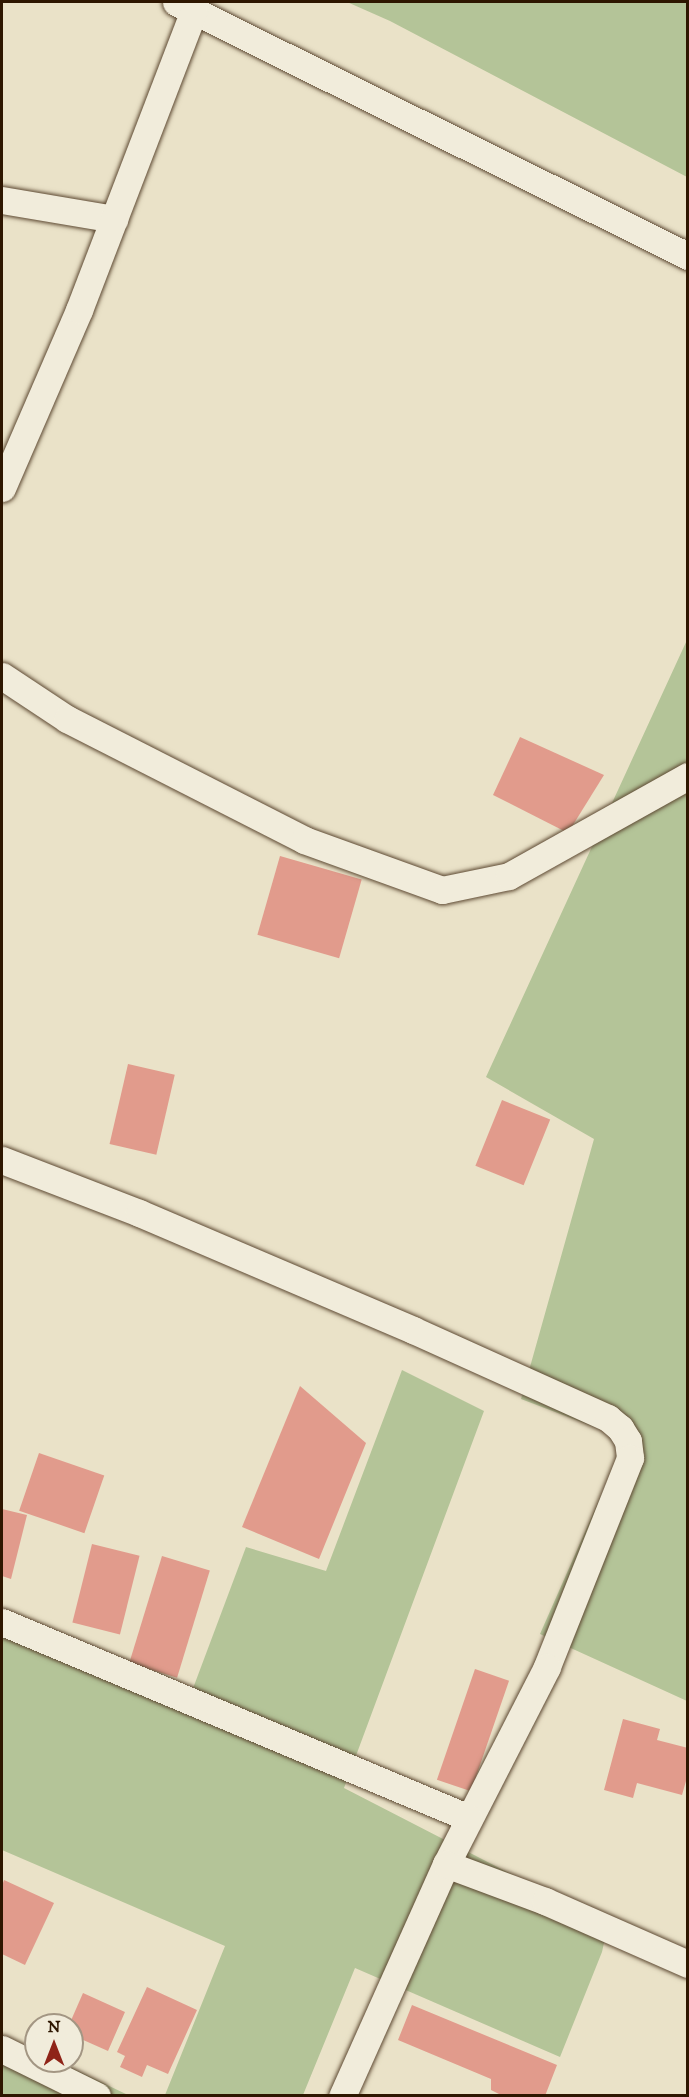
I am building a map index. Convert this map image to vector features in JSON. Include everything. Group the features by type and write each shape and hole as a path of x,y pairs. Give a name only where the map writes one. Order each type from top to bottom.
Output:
{"street":[{"path":"2,488 79,309 114,219 185,6 687,256"},
{"path":"2,200 114,219"},
{"path":"2,676 67,719 304,840 442,890 509,876 687,776"},
{"path":"2,1160 139,1213 413,1330 608,1418 620,1428 628,1441 630,1458 547,1667 446,1864 342,2096"},
{"path":"2,1622 469,1818"},
{"path":"446,1864 545,1900 687,1964"},
{"path":"2,2049 97,2096"}],"green space":[{"path":"347,2 687,2 687,177 390,21"},
{"path":"687,640 687,1701 540,1634 626,1439 521,1399 594,1139 486,1077"},
{"path":"402,1370 484,1411 344,1788 608,1924 602,1952 560,2057 355,1968 303,2095 165,2095 225,1946 2,1850 2,1626 186,1707 246,1547 326,1571"},
{"path":"2,2035 24,2045 24,2073 82,2073 128,2095 2,2095"}],"building":[{"path":"520,737 604,775 568,833 493,795"},
{"path":"280,856 362,879 339,958 257,935"},
{"path":"128,1064 175,1075 156,1155 110,1144"},
{"path":"502,1100 550,1119 524,1185 475,1166"},
{"path":"300,1386 366,1443 319,1559 242,1527"},
{"path":"39,1453 104,1475 84,1533 19,1511"},
{"path":"2,1509 27,1515 11,1579 2,1576"},
{"path":"92,1544 140,1556 120,1634 72,1623"},
{"path":"162,1556 210,1571 177,1678 129,1663"},
{"path":"475,1669 509,1681 471,1791 437,1780"},
{"path":"623,1719 660,1729 657,1740 688,1748 688,1774 682,1795 637,1783 633,1798 604,1790"},
{"path":"4,1880 54,1903 25,1965 2,1954 2,1886"},
{"path":"147,1987 197,2010 168,2074 147,2065 142,2077 120,2067 125,2056 117,2052"},
{"path":"83,1993 125,2012 108,2051 84,2040 84,2013 74,2013"},
{"path":"412,2005 557,2065 545,2096 503,2096 491,2090 491,2079 398,2040"}]}
